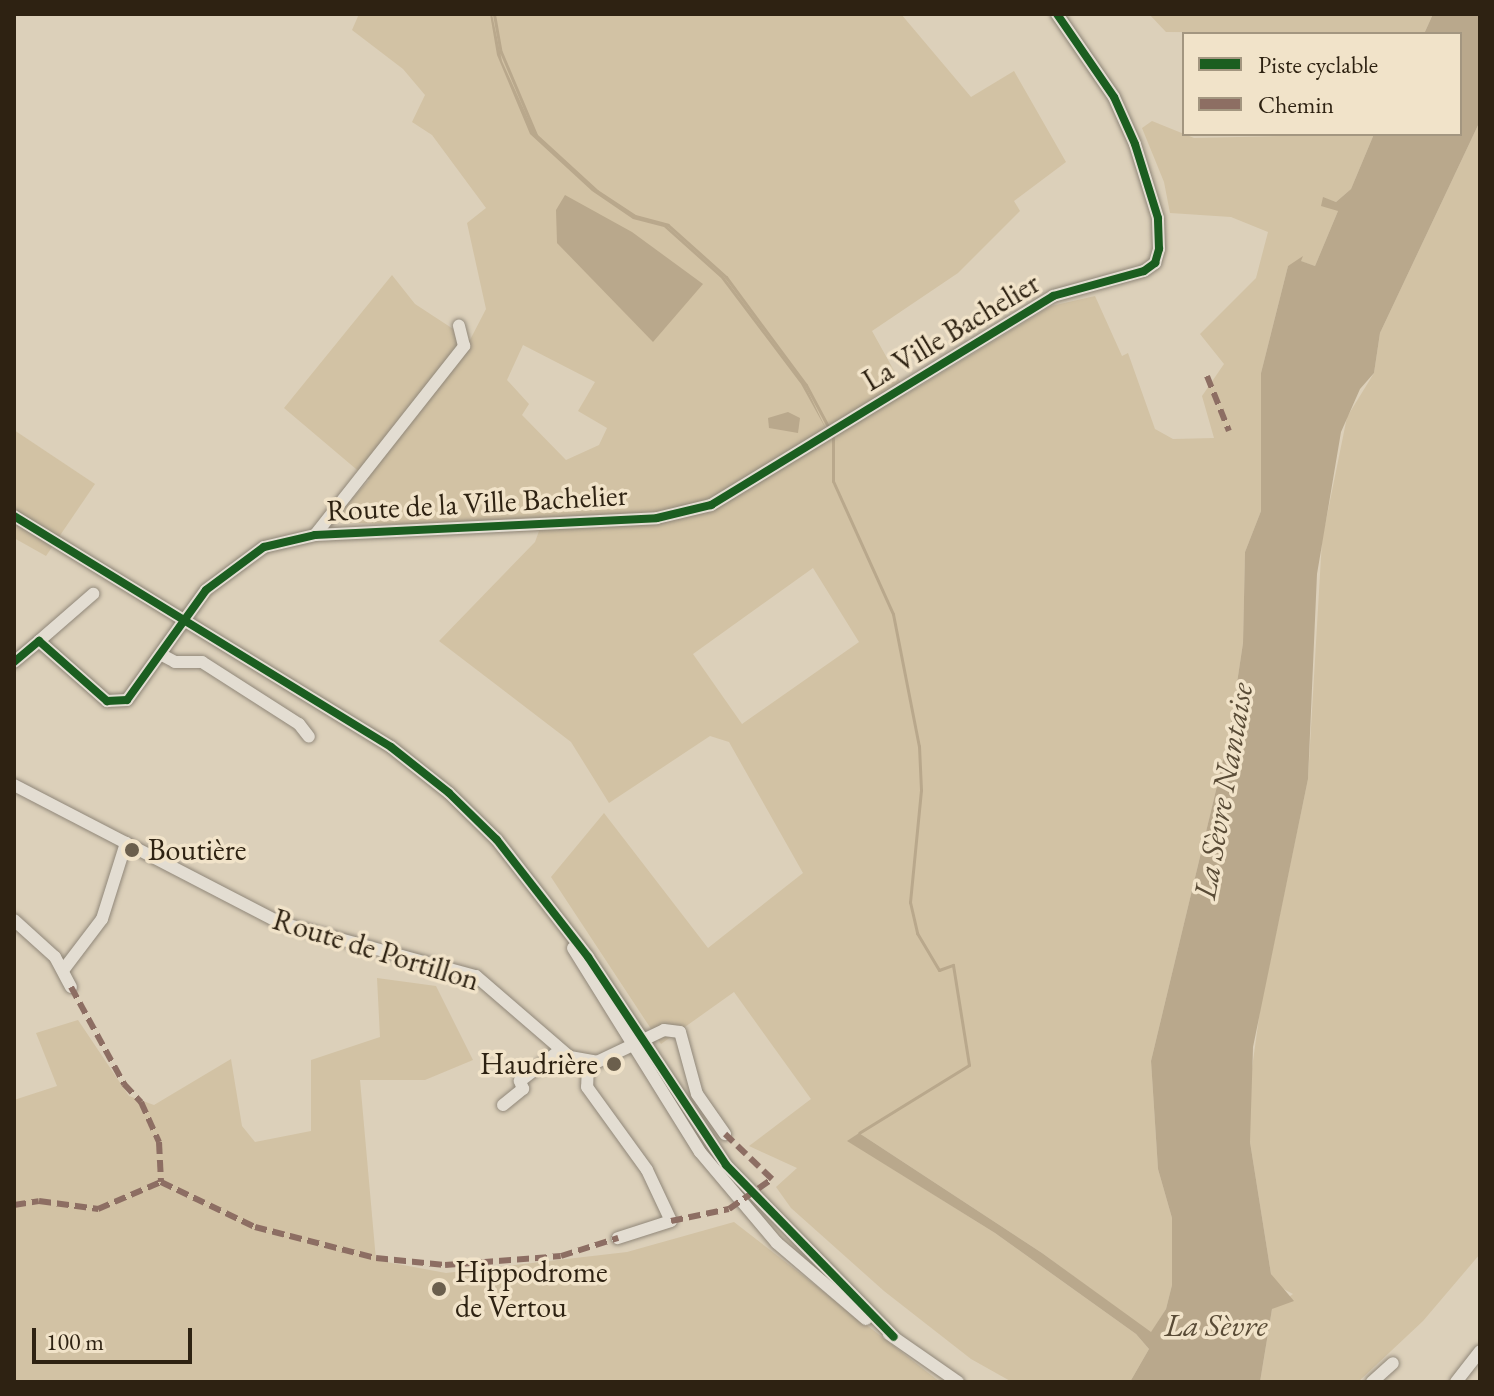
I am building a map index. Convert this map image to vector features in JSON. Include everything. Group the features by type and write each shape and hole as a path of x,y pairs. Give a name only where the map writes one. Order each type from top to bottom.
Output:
{"street":[{"name":"La Ville Bachelier","path":"832,431 1053,296 1136,275 1155,263 1158,218 1135,144 1114,97 1057,14"},
{"path":"315,535 464,346 459,326"},
{"name":"Route de la Ville Bachelier","path":"39,641 107,701 135,694 206,590 252,554 315,535 680,514 730,495 832,431"},
{"path":"14,516 391,747 497,840 543,897 700,1152 777,1243 831,1294 958,1382"},
{"path":"14,662 93,594"},
{"path":"162,655 175,662 202,662 299,724 309,737"},
{"name":"Route de Portillon","path":"14,785 278,922 476,976 559,1051 588,1062"},
{"path":"64,969 102,919 126,843"},
{"path":"14,920 64,969 71,987"},
{"path":"618,1238 671,1221 647,1170 587,1087 588,1062 636,1045 664,1030 680,1032 697,1094 725,1134"},
{"path":"636,1045 694,1125 748,1190 894,1337"},
{"path":"503,1105 523,1089 520,1081 559,1051"},
{"path":"1456,1382 1480,1351"},
{"path":"1372,1382 1393,1363"}],"shaded area":[{"path":"359,14 901,14 971,97 1014,71 1066,162 1014,201 1020,211 958,273 872,331 907,394 1051,306 1095,296 1122,356 1128,353 1155,429 1173,439 1214,438 1202,396 1224,364 1200,334 1256,278 1268,232 1231,217 1170,213 1164,182 1142,128 1152,121 1182,133 1182,136 1194,138 1373,136 1351,189 1336,202 1324,198 1338,211 1315,266 1300,261 1288,266 1261,373 1261,511 1245,552 1243,643 1229,736 1151,1061 1158,1169 1172,1218 1172,1285 1166,1309 1151,1333 1042,1253 859,1133 848,1141 995,1233 1136,1334 1149,1349 1130,1382 1012,1382 971,1359 884,1291 791,1208 776,1187 797,1168 749,1146 811,1099 734,992 661,1044 551,877 604,813 708,948 803,873 729,742 710,736 609,803 571,742 439,641 535,542 539,531 434,534 433,525 350,523 342,510 369,480 284,408 392,275 415,304 470,340 486,309 467,223 486,208 432,135 412,122 425,95 403,69 352,30","holes":["523,345 595,382 578,411 607,428 599,445 566,460 522,415 529,404 507,380","813,568 859,642 742,724 693,654"]},
{"path":"1149,14 1433,14 1425,32 1166,32"},
{"path":"1480,121 1480,1254 1423,1321 1358,1382 1260,1382 1272,1309 1293,1294 1278,1286 1271,1274 1250,1142 1250,1083 1260,1010 1308,779 1322,540 1347,417 1374,373 1380,333"},
{"path":"14,430 95,484 46,556 14,538"},
{"name":"Hippodrome de Vertou","path":"377,978 436,986 473,1060 425,1080 360,1080 376,1260 446,1273 627,1252 734,1222 940,1382 14,1382 14,1100 57,1086 36,1033 78,1020 129,1096 154,1105 231,1059 242,1126 255,1142 311,1131 311,1060 380,1037"}],"water":[{"path":"490,14 502,61 536,136 597,192 635,217 667,226 724,277 805,385 826,429 801,384 721,278 664,227 633,219 592,191 530,134 497,55"},
{"name":"La Sèvre","path":"1433,14 1480,14 1480,121 1380,333 1374,373 1360,389 1341,432 1317,574 1308,779 1253,1047 1250,1142 1271,1274 1294,1301 1272,1309 1260,1382 1130,1382 1149,1349 1136,1334 995,1233 847,1141 859,1133 1042,1253 1151,1332 1166,1309 1172,1285 1172,1218 1158,1169 1151,1061 1229,736 1243,643 1245,552 1261,511 1261,373 1288,266 1303,256 1301,261 1315,266 1338,211 1321,206 1323,197 1336,202 1351,189 1373,136 1462,136 1462,32 1425,32"},
{"path":"565,195 632,232 703,284 653,342 557,243 556,210"},
{"path":"788,412 800,418 798,433 769,428 768,418"}],"waterway":[{"path":"494,14 501,52 536,135 597,191 635,216 668,225 726,277 806,385 829,428"},
{"path":"833,435 833,481 893,614 919,746 921,790 910,902 917,933 939,970 953,965 969,1065 859,1133"}],"marked path":[{"path":"1207,376 1229,431"},
{"path":"71,987 124,1084 141,1102 159,1142 161,1182"},
{"path":"671,1221 729,1209 772,1179 725,1134"},
{"path":"161,1182 255,1227 376,1258 445,1265 561,1256 618,1238"},
{"path":"14,1205 39,1201 98,1209 161,1182"}],"cycle path":[{"path":"14,662 39,641 107,701 127,700 206,590 264,547 315,535 657,518 711,505 1053,296 1144,271 1155,263 1159,249 1158,218 1135,144 1114,97 1057,14"},
{"path":"14,516 391,747 449,793 497,840 588,957 726,1165 894,1337"}],"place":[{"name":"Boutière","path":"132,850"},
{"name":"Haudrière","path":"614,1064"},
{"name":"Hippodrome de Vertou","path":"439,1289"}],"water label":[{"name":"La Sèvre Nantaise","path":"1223,791"}]}
